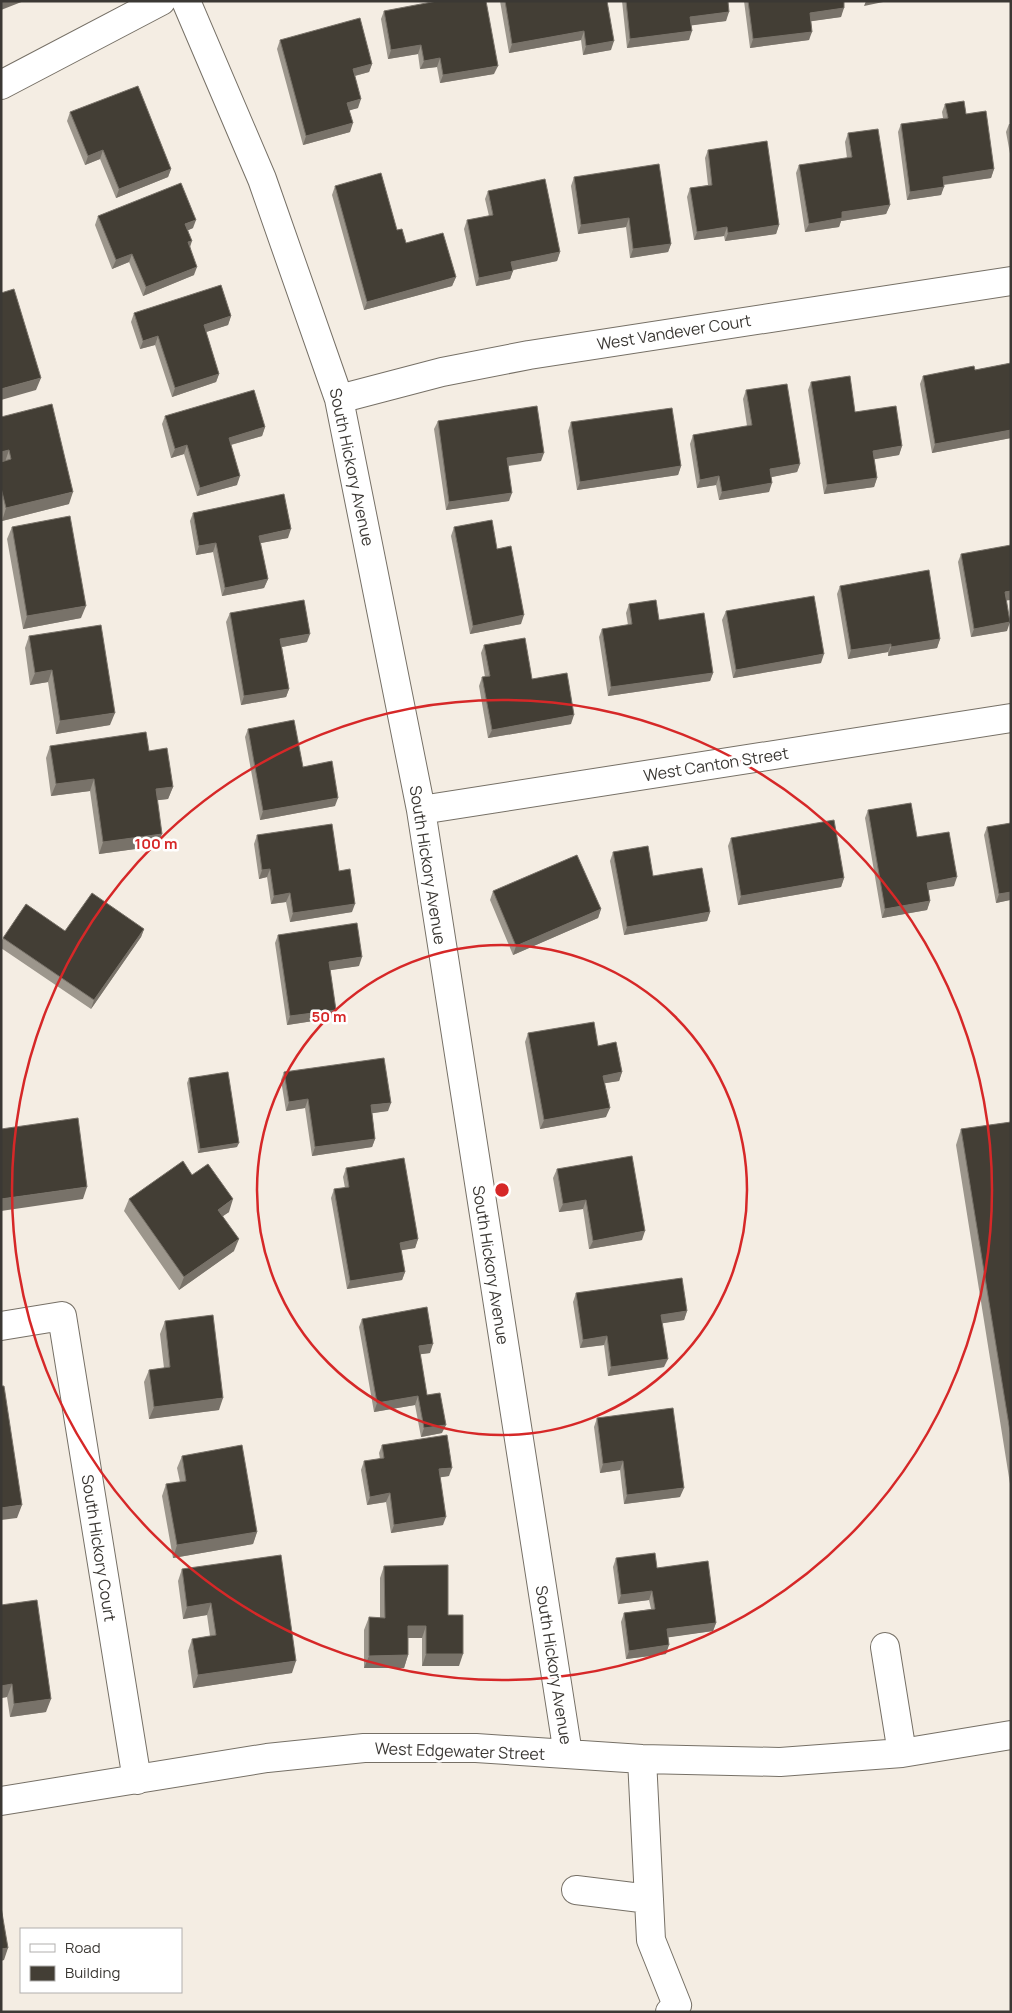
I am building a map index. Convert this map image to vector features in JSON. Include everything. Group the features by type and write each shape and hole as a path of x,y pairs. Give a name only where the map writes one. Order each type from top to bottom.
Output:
{"street":[{"path":"1,86 162,1"},
{"name":"South Hickory Avenue","path":"186,1 262,179 340,399 421,810 568,1754"},
{"name":"West Vandever Court","path":"340,399 442,372 530,355 1011,281"},
{"name":"West Canton Street","path":"421,810 1011,718"},
{"name":"South Hickory Court","path":"1,1326 62,1316 137,1780"},
{"path":"885,1648 902,1753"},
{"name":"West Edgewater Street","path":"1,1801 267,1758 364,1748 476,1748 642,1759 780,1762 902,1753 1011,1734"},
{"path":"642,1759 651,1940 677,2009"},
{"path":"576,1890 649,1899"}],"building":[{"path":"437,1 486,1 498,66 443,75 440,58 424,61 421,45 391,50 384,11"},
{"path":"505,1 607,1 614,41 586,46 584,31 512,44"},
{"path":"626,1 728,1 729,12 690,17 692,31 630,39"},
{"path":"748,1 844,1 844,8 810,13 812,32 753,39"},
{"path":"360,18 372,64 353,69 361,99 347,103 353,123 306,136 280,40"},
{"path":"138,86 171,169 119,189 103,150 88,156 70,112"},
{"path":"964,101 966,114 986,111 994,169 943,177 944,187 910,192 901,124 948,118 945,104"},
{"path":"878,129 890,205 842,212 842,218 809,224 799,165 852,157 848,133"},
{"path":"767,141 779,225 728,233 727,227 697,232 690,188 712,185 708,150"},
{"path":"659,164 671,244 633,249 629,218 581,225 574,177"},
{"path":"381,173 397,230 402,229 406,243 443,233 456,277 367,302 335,186"},
{"path":"545,179 560,252 511,262 513,271 479,278 467,220 493,215 488,191"},
{"path":"181,183 196,220 185,224 192,241 188,242 197,267 146,287 132,254 116,260 98,216"},
{"path":"221,285 231,316 204,325 219,374 175,388 158,336 143,341 134,313"},
{"path":"14,289 41,378 1,389 1,293"},
{"path":"1011,363 1011,430 935,444 923,376 974,366 975,370"},
{"path":"850,376 855,412 896,406 902,446 873,451 877,478 827,485 811,382"},
{"path":"787,384 800,464 770,469 772,483 722,492 719,476 700,480 693,435 752,425 746,390"},
{"path":"254,390 265,427 229,438 240,476 200,488 187,445 175,449 165,416"},
{"path":"52,404 73,492 6,508 1,488 1,462 11,459 9,450 1,452 1,417"},
{"path":"537,406 544,453 507,458 512,493 449,502 438,421"},
{"path":"672,408 681,466 580,482 571,422"},
{"path":"284,494 291,529 259,536 268,579 225,588 216,543 199,546 193,513"},
{"path":"70,516 86,606 27,616 12,527"},
{"path":"492,520 497,549 511,546 524,615 473,626 454,527"},
{"path":"1011,545 1011,591 1005,592 1010,622 974,629 961,554"},
{"path":"929,570 940,639 891,647 891,644 851,650 840,586"},
{"path":"814,596 824,654 736,670 726,611"},
{"path":"304,600 310,634 280,639 289,689 244,696 230,613"},
{"path":"656,600 659,620 704,613 713,673 611,687 602,629 632,624 629,604"},
{"path":"101,625 115,713 60,721 52,670 35,673 29,636"},
{"path":"525,638 532,679 567,673 574,715 492,730 482,677 490,676 484,645"},
{"path":"294,720 303,767 332,761 338,798 263,811 248,729"},
{"path":"146,732 149,751 167,748 173,787 156,789 162,834 103,842 94,779 56,784 50,746"},
{"path":"911,803 917,837 949,832 957,877 927,883 930,901 885,909 868,810"},
{"path":"834,820 844,878 741,896 731,838"},
{"path":"1011,823 1011,892 999,894 987,827"},
{"path":"332,824 339,871 350,869 355,904 293,913 290,893 274,896 270,869 262,870 257,835"},
{"path":"648,846 653,876 702,868 710,912 627,927 613,852"},
{"path":"577,855 601,909 516,946 493,891"},
{"path":"92,893 144,929 94,1000 3,938 26,904 65,931"},
{"path":"357,923 362,957 329,962 336,1010 290,1016 278,935"},
{"path":"594,1022 598,1046 616,1042 622,1072 603,1076 610,1108 544,1120 528,1033"},
{"path":"384,1058 391,1103 371,1105 375,1139 315,1147 308,1099 289,1102 284,1072"},
{"path":"228,1072 239,1143 200,1149 189,1078"},
{"path":"78,1118 87,1187 1,1199 1,1129"},
{"path":"1011,1122 1011,1438 961,1129"},
{"path":"632,1156 645,1231 593,1241 586,1200 563,1204 557,1169"},
{"path":"404,1158 418,1239 400,1243 405,1272 350,1281 334,1189 349,1187 346,1168"},
{"path":"183,1161 192,1175 208,1164 233,1199 218,1210 239,1239 184,1277 129,1199"},
{"path":"682,1278 687,1311 661,1315 668,1359 611,1367 607,1336 583,1340 576,1293"},
{"path":"427,1307 433,1344 419,1346 427,1395 440,1393 446,1425 424,1428 418,1396 377,1403 362,1319"},
{"path":"213,1315 223,1398 154,1407 149,1370 170,1367 165,1321"},
{"path":"1,1386 4,1386 22,1505 1,1508"},
{"path":"673,1408 684,1488 627,1495 623,1461 603,1464 597,1418"},
{"path":"447,1435 452,1468 439,1469 446,1517 394,1525 390,1493 370,1497 364,1461 384,1458 382,1445"},
{"path":"242,1445 257,1532 177,1545 166,1484 186,1481 182,1456"},
{"path":"655,1553 657,1568 708,1561 716,1623 667,1629 669,1645 629,1651 624,1613 655,1609 652,1591 621,1595 616,1558"},
{"path":"281,1555 296,1661 198,1675 192,1639 216,1635 211,1603 187,1607 182,1569"},
{"path":"448,1565 448,1615 463,1615 463,1654 426,1654 426,1626 408,1626 408,1655 369,1656 369,1617 385,1618 384,1566"},
{"path":"37,1600 51,1699 14,1704 12,1684 1,1686 1,1605"},
{"path":"1,1907 8,1948 1,1949"}]}
